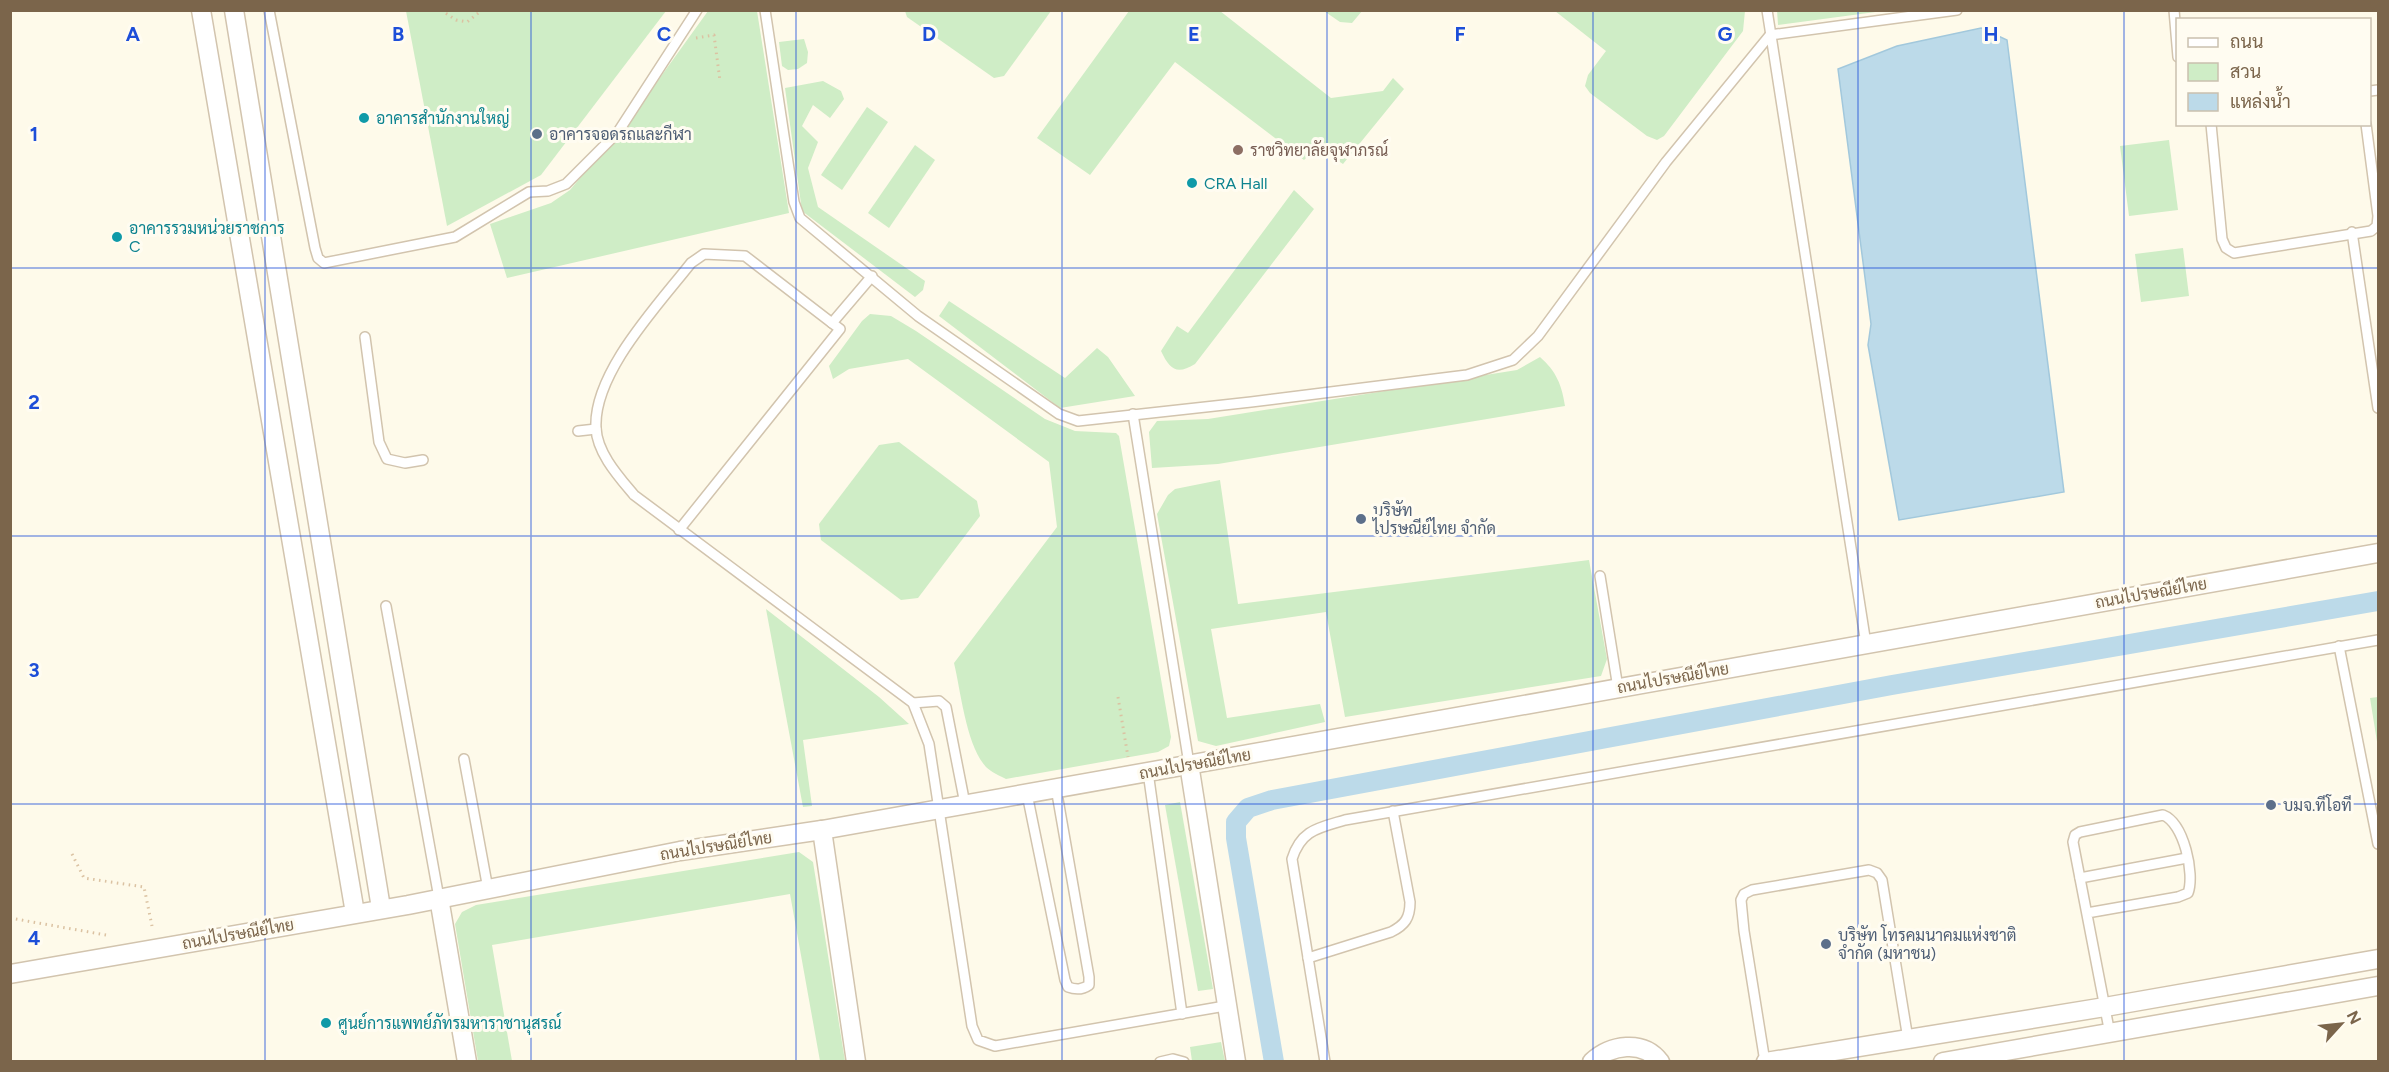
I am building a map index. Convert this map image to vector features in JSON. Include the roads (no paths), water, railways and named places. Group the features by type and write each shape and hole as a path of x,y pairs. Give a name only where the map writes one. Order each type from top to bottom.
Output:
{"street":[{"path":"201,10 355,913"},
{"path":"234,10 381,909"},
{"name":"ถนนไปรษณีย์ไทย","path":"10,974 381,909 680,851 822,830 2379,553"},
{"path":"1189,764 1225,1006 1236,1062"},
{"path":"822,830 856,1062"},
{"path":"344,849 358,853 365,850 370,842"},
{"path":"439,898 467,1062"},
{"path":"1766,1062 2105,1007 2379,959"},
{"path":"1943,1062 2379,986"},
{"path":"1592,1062 1602,1053 1620,1047 1640,1048 1660,1062"}],"lane":[{"path":"269,10 315,248 318,258 324,263 455,237 529,192 548,191 566,184 618,132 697,10"},
{"path":"765,10 794,202 800,218 918,316 1059,414 1078,421 1467,375 1513,360 1538,336 1666,162 1770,35 1957,10"},
{"path":"1767,10 1866,644"},
{"path":"2174,10 2176,34"},
{"path":"2211,126 2222,239 2226,249 2234,253 2352,232 2371,231 2377,226 2378,216 2366,126"},
{"path":"2352,232 2379,408"},
{"path":"679,530 840,329 745,256 704,254 691,263 616,360 599,401 596,429 602,450 619,478 634,495 679,530 913,703 929,744 972,1026 978,1040 995,1046 1225,1006"},
{"path":"832,323 872,276"},
{"path":"365,338 379,442 387,459 405,464 423,460"},
{"path":"1133,414 1189,764"},
{"path":"578,432 596,429"},
{"path":"1600,576 1618,688"},
{"path":"386,606 439,898"},
{"path":"1324,1062 1292,860 1297,844 1305,836 1321,827 1393,811 2379,640"},
{"path":"2339,646 2379,844"},
{"path":"913,703 939,700 946,707 966,804"},
{"path":"464,759 488,889"},
{"path":"1139,774 1182,1014"},
{"path":"1027,794 1065,980 1068,987 1075,990 1089,985 1089,977 1056,788"},
{"path":"1308,958 1404,926 1410,915 1410,902 1393,811"},
{"path":"2087,913 2178,897 2188,893 2191,886 2187,858 2182,837 2171,818 2163,815 2075,835 2073,842 2110,1034"},
{"path":"2080,878 2187,858"},
{"path":"1766,1062 1744,932 1741,900 1744,894 1752,890 1869,870 1877,873 1882,880 1908,1038"},
{"path":"1160,1062 1173,1059 1184,1062"}],"water":[{"path":"1981,28 2007,40 2064,492 1899,520 1868,345 1871,324 1838,69 1897,46"}],"waterway":[{"path":"1274,1062 1236,838 1236,822 1248,808 1272,800 1892,685 2378,601"}],"place":[{"name":"อาคารสำนักงานใหญ่","path":"364,118"},
{"name":"อาคารจอดรถและกีฬา","path":"537,134"},
{"name":"ราชวิทยาลัยจุฬาภรณ์","path":"1238,150"},
{"name":"CRA Hall","path":"1192,183"},
{"name":"อาคารรวมหน่วยราชการ C","path":"117,237"},
{"name":"บริษัท ไปรษณีย์ไทย จำกัด","path":"1361,519"},
{"name":"บมจ.ทีโอที","path":"2271,805"},
{"name":"บริษัท โทรคมนาคมแห่งชาติ จำกัด (มหาชน)","path":"1826,944"},
{"name":"ศูนย์การแพทย์ภัทรมหาราชานุสรณ์","path":"326,1023"}]}
